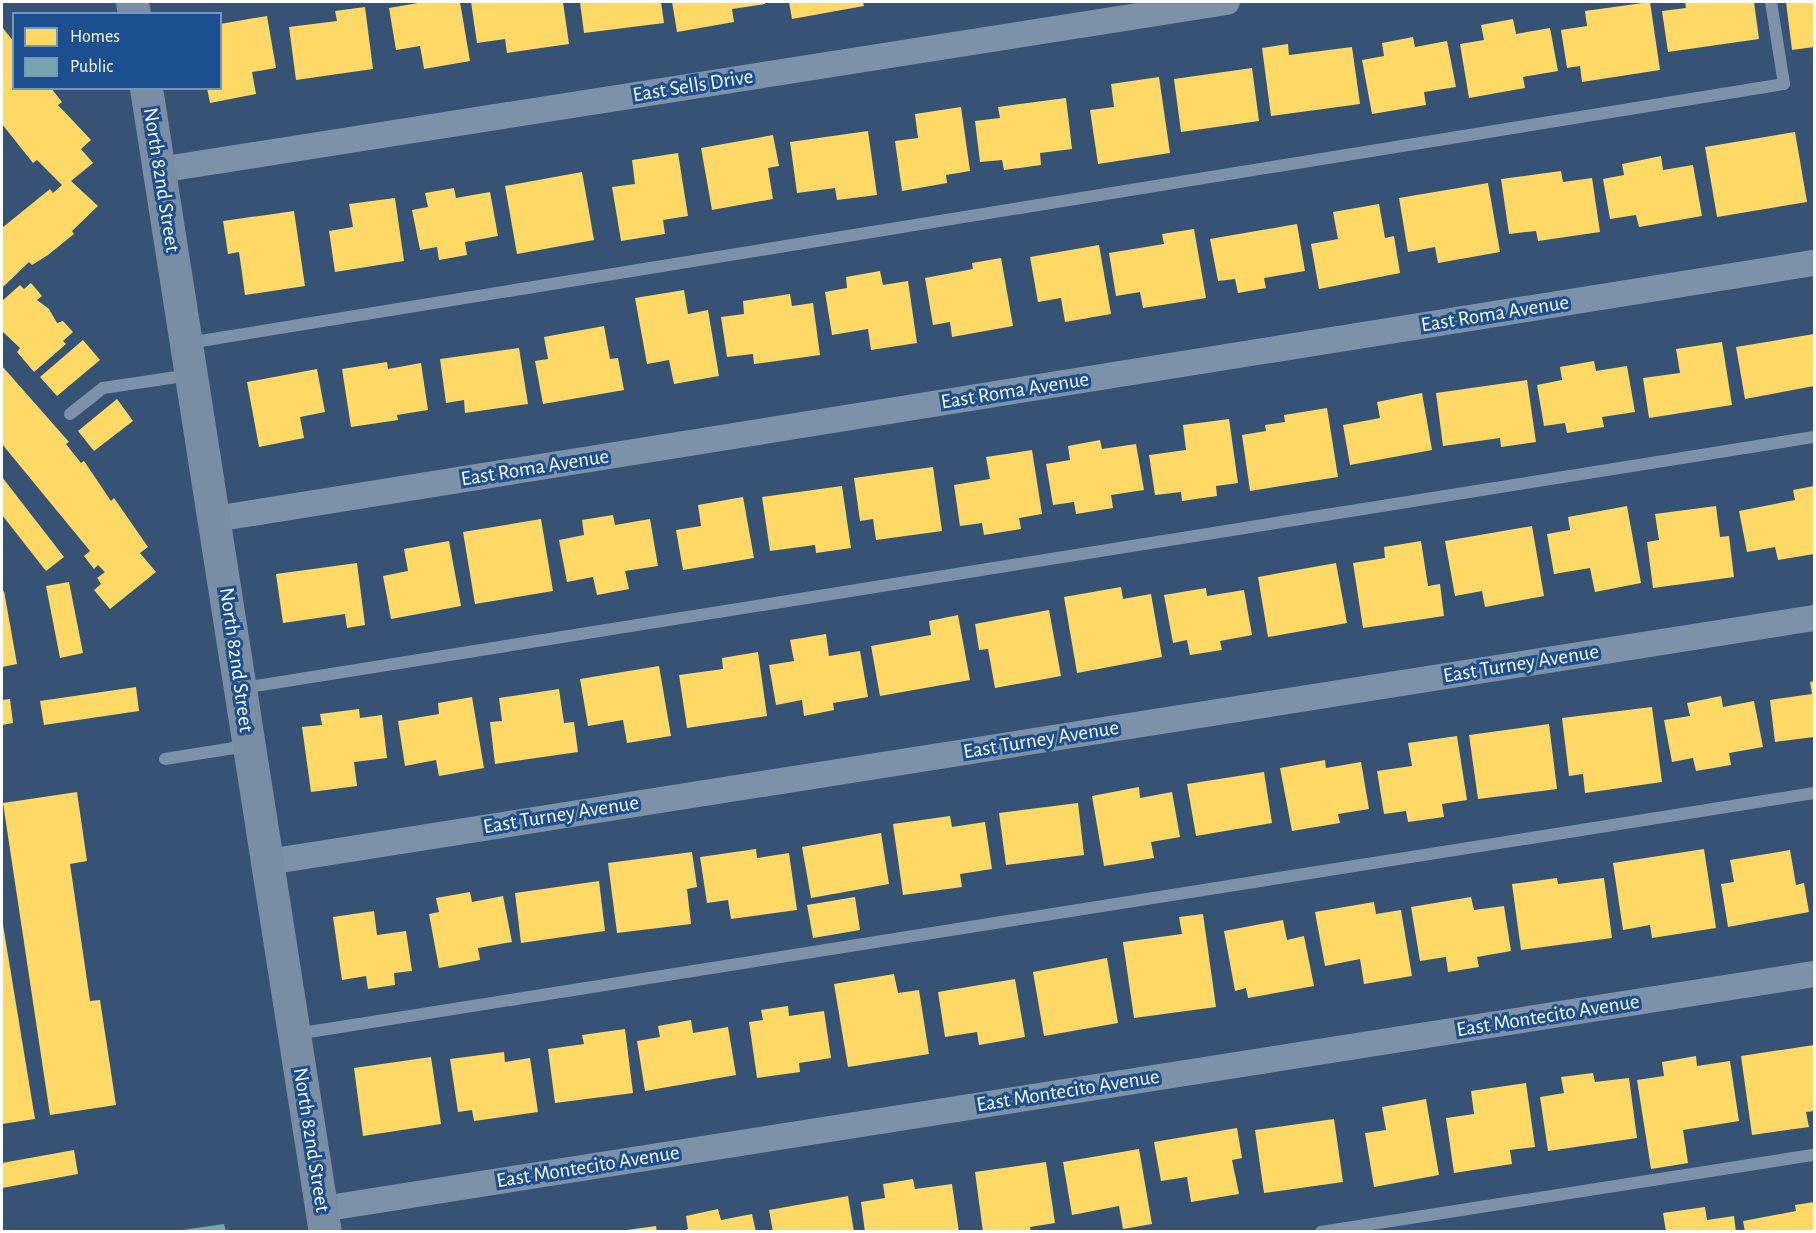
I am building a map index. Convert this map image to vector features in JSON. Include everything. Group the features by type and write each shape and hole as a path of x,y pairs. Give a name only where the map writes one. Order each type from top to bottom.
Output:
{"street":[{"name":"East Sells Drive","path":"159,170 1227,2"},
{"name":"North 82nd Street","path":"146,90 324,1220"},
{"name":"East Roma Avenue","path":"215,519 1815,263"},
{"name":"East Turney Avenue","path":"268,862 1815,618"},
{"name":"East Montecito Avenue","path":"324,1220 1815,974"}],"lane":[{"path":"186,343 1784,84 1771,2"},
{"path":"70,414 103,388 191,375"},
{"path":"241,688 1815,438"},
{"path":"165,759 249,746"},
{"path":"295,1034 1815,793"},
{"path":"1321,1232 1815,1155"}],"building: Homes":[{"path":"424,2 460,2 470,61 424,69 420,46 396,50 389,8"},
{"path":"471,2 563,2 569,44 507,53 505,39 477,43"},
{"path":"580,2 661,2 664,23 584,33"},
{"path":"672,2 765,2 765,4 732,9 734,22 677,32"},
{"path":"789,2 863,2 864,6 792,19"},
{"path":"1650,2 1660,70 1582,82 1580,66 1567,68 1561,30 1587,26 1585,11"},
{"path":"1685,2 1754,2 1759,39 1668,52 1662,11 1686,8"},
{"path":"1786,2 1814,2 1814,47 1792,50"},
{"path":"365,7 373,69 296,80 289,27 337,21 335,11"},
{"path":"267,16 276,68 252,72 256,94 210,103 207,90 222,90 222,24"},
{"path":"1513,19 1516,34 1550,28 1558,71 1523,77 1525,88 1469,98 1460,44 1484,40 1481,25"},
{"path":"2,27 12,40 12,90 53,90 62,102 58,105 91,140 81,149 93,163 71,181 98,206 72,231 74,234 32,265 29,262 2,288 2,228 50,189 53,193 62,185 37,160 33,163 2,124"},
{"path":"1413,37 1415,47 1447,41 1456,87 1424,92 1426,105 1372,114 1362,60 1384,56 1382,43"},
{"path":"1288,44 1289,55 1352,47 1360,104 1271,116 1262,48"},
{"path":"1252,68 1259,121 1181,132 1174,79"},
{"path":"1159,77 1170,153 1098,164 1090,110 1114,107 1111,84"},
{"path":"1066,98 1072,149 1040,153 1041,165 1004,170 1002,160 980,162 975,121 1000,118 998,107"},
{"path":"961,107 970,171 946,175 947,183 902,191 895,141 918,138 915,114"},
{"path":"868,131 877,195 837,200 835,188 797,193 790,142"},
{"path":"1795,132 1807,202 1717,217 1705,147"},
{"path":"773,135 779,166 768,168 773,199 712,210 701,148"},
{"path":"678,153 688,216 663,220 665,234 621,241 612,187 635,184 632,160"},
{"path":"1661,156 1663,170 1693,165 1702,216 1639,227 1636,215 1610,219 1603,179 1624,175 1622,164"},
{"path":"1561,171 1563,182 1592,178 1600,232 1538,241 1536,231 1509,234 1501,179"},
{"path":"582,172 594,240 517,254 505,186"},
{"path":"1488,183 1500,252 1438,263 1435,247 1408,252 1399,198"},
{"path":"454,188 456,198 490,192 498,236 465,242 467,255 439,260 437,247 420,250 412,210 428,207 425,193"},
{"path":"395,198 404,261 335,272 329,231 353,227 349,204"},
{"path":"1379,204 1385,238 1394,236 1400,273 1319,289 1311,244 1338,239 1333,212"},
{"path":"294,211 305,286 245,295 239,252 228,254 223,221"},
{"path":"1297,224 1305,271 1264,278 1266,288 1238,293 1235,279 1218,281 1210,239"},
{"path":"1194,229 1206,298 1143,308 1140,292 1116,296 1109,253 1164,244 1162,234"},
{"path":"1099,245 1111,314 1065,322 1061,298 1038,302 1030,257"},
{"path":"1001,258 1013,326 952,337 950,322 933,325 925,278 973,269 972,263"},
{"path":"880,271 883,285 908,281 917,343 871,350 868,329 832,335 825,292 847,288 846,277"},
{"path":"31,283 42,296 37,300 49,309 57,323 63,321 73,332 63,341 66,344 34,372 17,352 20,348 2,331 2,301 20,285 24,289"},
{"path":"684,290 688,314 708,310 719,376 674,384 669,360 647,364 635,298"},
{"path":"790,294 792,306 813,303 820,355 754,364 753,354 727,357 721,317 744,314 743,301"},
{"path":"604,326 610,359 618,358 624,390 543,404 535,361 548,359 544,337"},
{"path":"1814,334 1814,386 1745,399 1736,347"},
{"path":"83,340 100,360 57,396 40,377"},
{"path":"1722,342 1732,405 1649,418 1643,378 1680,373 1676,349"},
{"path":"519,348 528,404 465,413 464,400 446,403 440,359"},
{"path":"1594,361 1596,371 1627,366 1635,412 1602,417 1604,427 1567,433 1565,423 1544,426 1537,385 1562,380 1560,367"},
{"path":"387,362 388,369 421,363 428,410 397,415 398,420 351,427 342,369"},
{"path":"2,366 69,442 66,444 81,463 84,461 111,501 114,498 148,547 140,553 156,572 110,609 94,590 101,584 97,578 105,572 98,565 94,569 84,556 90,551 2,444"},
{"path":"317,369 325,412 300,417 304,438 259,447 247,382"},
{"path":"1527,380 1536,442 1501,447 1500,438 1443,446 1436,393"},
{"path":"1422,393 1432,450 1350,465 1343,425 1380,418 1377,402"},
{"path":"117,399 133,421 94,451 78,431"},
{"path":"1327,408 1338,477 1250,491 1242,435 1266,431 1265,425 1285,422 1284,415"},
{"path":"1229,419 1238,483 1216,486 1217,496 1182,501 1181,492 1155,495 1149,455 1186,450 1183,425"},
{"path":"1100,440 1102,449 1136,444 1144,490 1111,495 1113,508 1076,514 1074,502 1053,505 1046,464 1070,460 1068,446"},
{"path":"1032,450 1042,514 1019,518 1021,529 984,535 982,523 960,526 954,485 990,479 986,457"},
{"path":"933,467 942,531 876,540 873,519 860,521 854,478"},
{"path":"2,477 64,557 46,571 2,515"},
{"path":"842,486 851,548 816,553 815,545 770,551 762,497"},
{"path":"1814,486 1814,554 1778,560 1775,547 1747,552 1739,511 1795,500 1793,490"},
{"path":"743,497 754,558 683,570 676,530 701,526 698,505"},
{"path":"1627,506 1641,583 1595,592 1590,568 1554,574 1547,534 1570,530 1568,517"},
{"path":"1716,506 1720,537 1729,536 1734,577 1653,588 1647,542 1659,540 1655,514"},
{"path":"613,515 615,525 650,519 658,566 625,571 629,589 597,595 593,577 567,582 559,540 584,535 582,520"},
{"path":"541,519 553,591 475,604 463,532"},
{"path":"1532,526 1544,596 1485,607 1482,591 1455,596 1445,541"},
{"path":"449,541 461,606 391,619 383,576 408,571 404,549"},
{"path":"1421,541 1428,586 1440,584 1444,616 1363,628 1353,563 1385,558 1384,547"},
{"path":"357,563 365,625 347,628 345,614 283,623 276,574"},
{"path":"1336,563 1347,623 1268,637 1258,577"},
{"path":"69,582 83,653 60,658 46,586"},
{"path":"1121,587 1123,599 1151,594 1162,657 1077,673 1064,597"},
{"path":"1206,588 1207,596 1244,590 1252,635 1220,641 1222,650 1190,655 1187,640 1173,643 1164,595"},
{"path":"4,591 17,664 2,667 2,592"},
{"path":"1049,610 1061,676 995,688 988,649 979,650 975,624"},
{"path":"958,615 970,680 880,696 871,646 931,635 929,621"},
{"path":"826,634 829,656 860,651 868,697 833,703 834,710 804,716 802,700 776,705 769,665 794,661 790,640"},
{"path":"758,652 767,716 687,728 679,675 723,669 722,658"},
{"path":"659,666 671,736 627,743 623,720 588,726 580,679"},
{"path":"1814,681 1814,737 1775,742 1770,700 1812,694 1810,682"},
{"path":"136,687 139,711 44,725 40,701"},
{"path":"559,689 564,723 574,722 578,752 495,764 490,722 502,721 499,698"},
{"path":"1721,696 1723,707 1754,701 1763,747 1729,753 1731,765 1696,771 1693,758 1672,762 1664,720 1690,716 1687,703"},
{"path":"472,697 484,768 439,776 436,760 405,766 398,721 439,714 438,703"},
{"path":"10,699 13,723 2,725 2,700"},
{"path":"1652,707 1662,782 1585,793 1583,774 1569,776 1562,718"},
{"path":"359,709 360,718 382,715 387,758 354,762 357,786 311,792 302,727 322,725 320,714"},
{"path":"1549,724 1557,789 1478,799 1469,735"},
{"path":"1457,736 1467,800 1442,804 1444,817 1408,822 1406,811 1384,814 1377,771 1412,766 1408,743"},
{"path":"1325,760 1326,768 1361,762 1369,809 1338,814 1340,823 1292,831 1280,768"},
{"path":"1264,772 1272,823 1196,836 1187,784"},
{"path":"1139,787 1140,798 1172,792 1180,837 1151,842 1154,858 1104,866 1092,796"},
{"path":"77,792 87,861 70,864 90,1001 100,1000 116,1105 50,1115 3,803"},
{"path":"1078,803 1084,855 1006,865 999,813"},
{"path":"950,816 952,827 985,822 992,869 960,874 962,887 903,895 893,824"},
{"path":"881,833 889,884 811,898 802,847"},
{"path":"756,849 757,858 789,853 797,910 731,919 728,900 707,903 700,857"},
{"path":"1704,849 1716,928 1652,938 1650,925 1623,930 1613,863"},
{"path":"1790,850 1796,885 1804,883 1809,912 1728,927 1721,884 1734,882 1730,860"},
{"path":"692,852 697,887 687,889 691,924 617,933 608,863"},
{"path":"1557,878 1558,884 1604,878 1612,938 1521,950 1512,884"},
{"path":"599,881 605,931 521,943 515,893"},
{"path":"470,892 472,902 503,896 512,942 478,948 480,960 439,968 429,914 439,912 436,898"},
{"path":"855,897 860,930 813,938 807,905"},
{"path":"1471,897 1474,910 1504,906 1511,951 1477,957 1479,967 1448,972 1446,957 1420,961 1411,907"},
{"path":"1374,902 1376,914 1401,910 1412,976 1364,984 1360,959 1325,966 1315,912"},
{"path":"374,911 377,935 406,931 412,971 394,973 395,985 368,989 366,976 342,980 333,917"},
{"path":"1203,914 1216,1007 1134,1018 1123,942 1182,934 1179,917"},
{"path":"2,919 35,1119 2,1124"},
{"path":"1283,920 1287,940 1304,936 1314,986 1248,998 1246,988 1235,991 1224,931"},
{"path":"1107,958 1118,1023 1044,1036 1033,972"},
{"path":"894,974 898,993 919,990 929,1054 848,1067 834,984"},
{"path":"1015,979 1025,1037 979,1045 977,1032 945,1037 938,992"},
{"path":"788,1006 789,1016 824,1011 831,1058 799,1063 800,1072 757,1078 749,1022 763,1020 761,1010"},
{"path":"691,1020 693,1033 728,1027 736,1075 645,1091 637,1041 660,1037 658,1026"},
{"path":"625,1029 633,1093 555,1103 548,1049 584,1044 582,1035"},
{"path":"1814,1045 1814,1111 1806,1112 1809,1127 1752,1135 1741,1056"},
{"path":"504,1052 505,1062 530,1058 538,1112 474,1121 472,1110 458,1112 450,1059"},
{"path":"1696,1056 1697,1066 1730,1061 1739,1121 1683,1130 1688,1163 1651,1169 1637,1080 1664,1076 1662,1062"},
{"path":"431,1057 441,1124 363,1136 354,1068"},
{"path":"1593,1073 1595,1082 1629,1078 1637,1138 1548,1151 1540,1097 1564,1093 1561,1077"},
{"path":"1526,1083 1535,1147 1510,1150 1512,1164 1454,1173 1446,1118 1474,1114 1471,1091"},
{"path":"1426,1099 1439,1175 1374,1187 1365,1133 1386,1130 1382,1107"},
{"path":"1334,1119 1343,1182 1264,1193 1255,1130"},
{"path":"1237,1128 1242,1158 1232,1160 1239,1194 1191,1202 1187,1177 1161,1181 1154,1142"},
{"path":"1139,1149 1152,1224 1123,1229 1119,1206 1072,1215 1063,1162"},
{"path":"74,1150 78,1174 2,1188 2,1163"},
{"path":"1046,1162 1055,1223 1030,1227 1031,1232 983,1232 975,1172"},
{"path":"913,1179 915,1189 952,1184 959,1232 865,1232 861,1202 885,1198 883,1184"},
{"path":"848,1196 854,1232 773,1232 769,1210"},
{"path":"1814,1202 1814,1232 1745,1232 1743,1221 1796,1211 1795,1205"},
{"path":"1705,1207 1707,1220 1734,1216 1736,1232 1666,1232 1663,1213"},
{"path":"718,1209 721,1220 752,1214 756,1232 681,1232 688,1229 686,1216"},
{"path":"656,1226 657,1232 627,1232 627,1230"}],"building: Public":[{"path":"224,1224 226,1232 182,1232 182,1230"}]}
